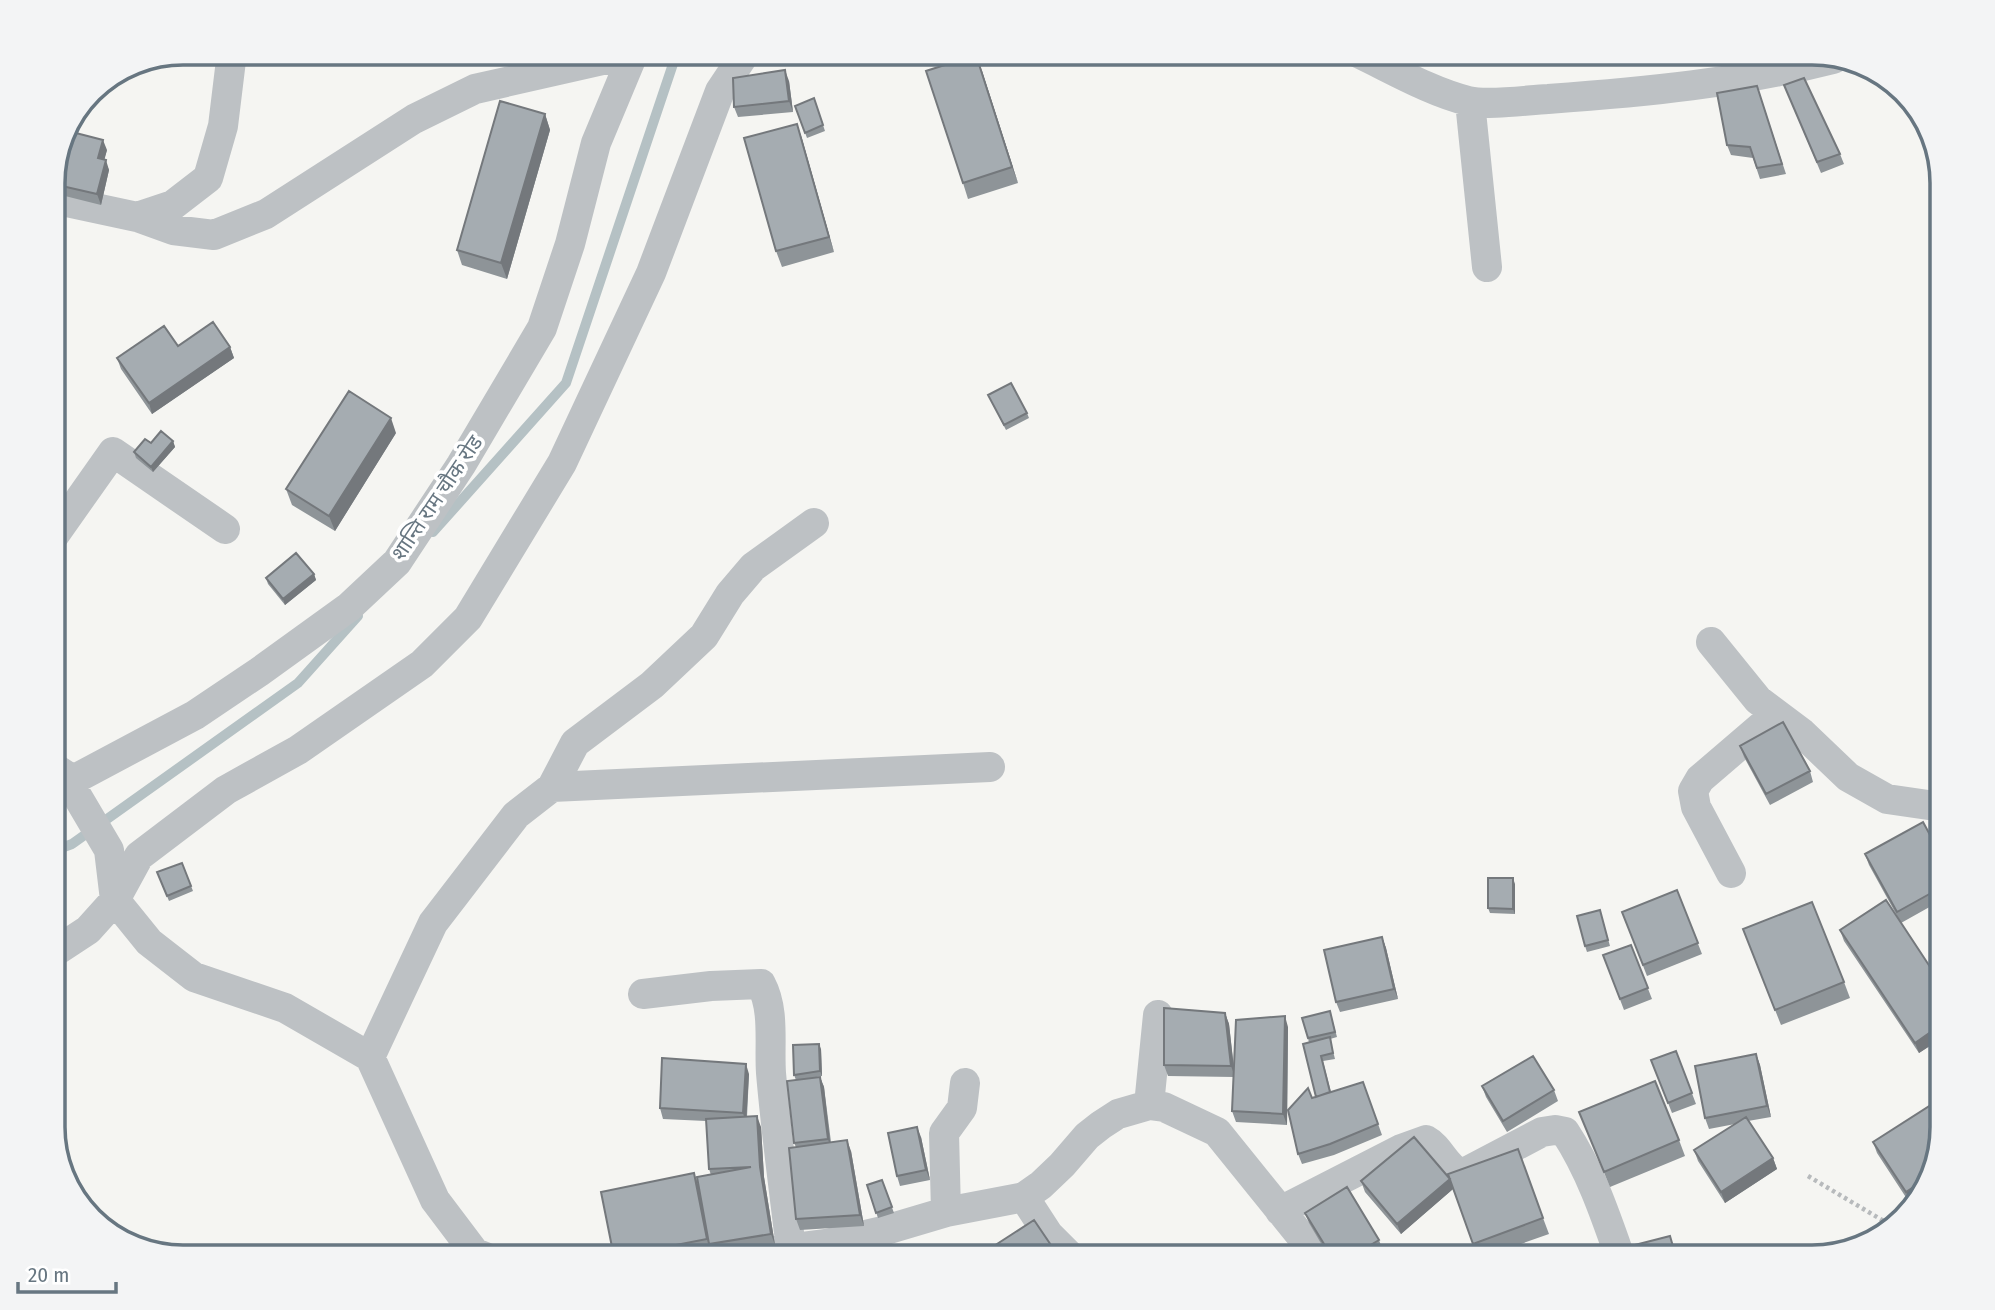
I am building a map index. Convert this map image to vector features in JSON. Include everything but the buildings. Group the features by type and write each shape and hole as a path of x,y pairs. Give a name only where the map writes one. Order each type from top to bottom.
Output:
{"street":[{"path":"137,217 173,205 208,178 223,126 230,65"},
{"path":"65,202 137,217 173,230 214,234 265,214 414,119 475,89 581,65"},
{"name":"शान्ति राम चौक रोड","path":"65,781 195,715 349,607 397,562 468,454 542,328 570,244 597,143 629,65"},
{"path":"65,945 88,930 115,900 139,856 226,790 298,750 422,664 468,618 562,463 651,272 720,91 737,65"},
{"path":"1383,65 1470,102 1589,96 1715,84 1810,65"},
{"path":"1470,102 1487,267"},
{"path":"65,520 113,452 225,529"},
{"path":"370,1058 433,923 516,815 552,787 575,743 652,685 704,636 730,594 753,567 814,523"},
{"path":"1711,642 1758,700 1802,733 1848,778 1887,799 1930,805"},
{"path":"1731,873 1696,807 1693,791 1700,779 1776,714"},
{"path":"552,787 990,767"},
{"path":"65,785 109,850 115,900 149,942 194,976 285,1008 370,1058 435,1200 470,1245"},
{"path":"643,994 741,983 761,984 767,994 771,1072 791,1245"},
{"path":"1149,1105 1158,1015"},
{"path":"946,1212 944,1133 962,1108 965,1083"},
{"path":"819,1245 882,1231 946,1212 1024,1197 1041,1185 1087,1136 1101,1125 1118,1114 1149,1105 1164,1107 1217,1132 1307,1245"},
{"path":"1280,1211 1419,1142 1426,1140 1432,1143 1453,1171 1462,1174 1542,1132 1555,1130 1565,1132 1577,1150 1615,1245"},
{"path":"1024,1197 1048,1234 1059,1245"}],"path":[{"path":"1808,1176 1883,1221"}],"waterway":[{"path":"433,532 566,383 673,65"},
{"path":"65,847 298,683 358,616"}]}
